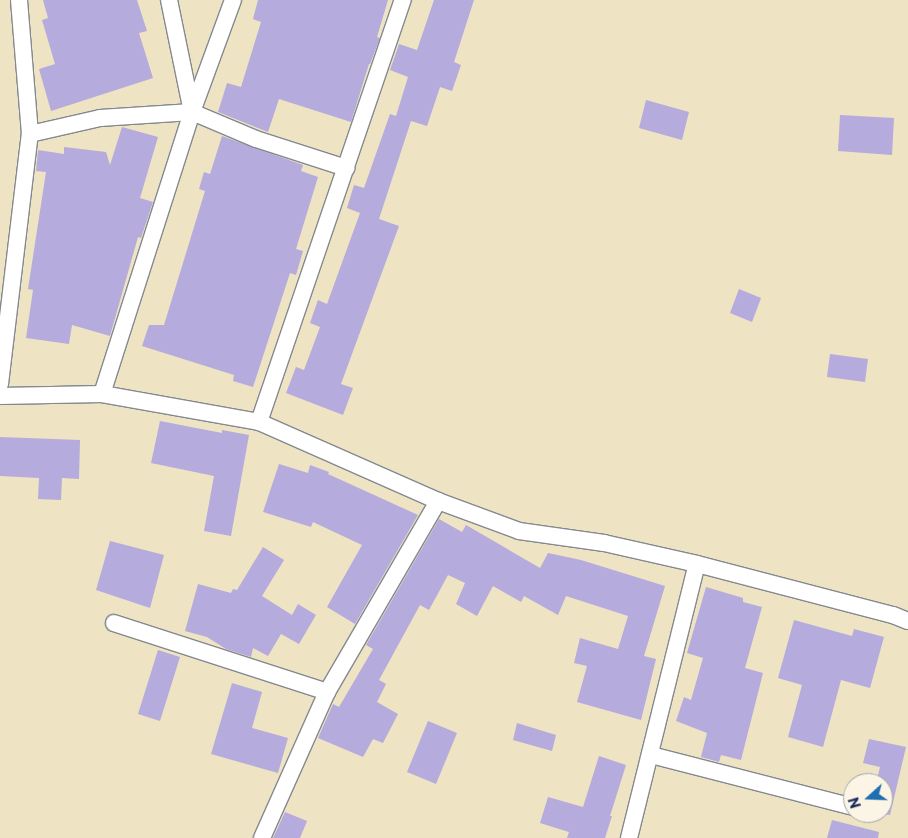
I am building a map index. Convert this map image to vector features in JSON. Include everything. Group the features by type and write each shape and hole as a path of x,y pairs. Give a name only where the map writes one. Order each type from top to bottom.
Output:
{"street":[{"path":"0,384 30,134 19,0"},
{"path":"169,0 192,112"},
{"path":"102,394 192,112 233,0"},
{"path":"259,422 403,0"},
{"path":"30,134 100,118 192,112 256,139 346,168"},
{"path":"0,396 102,394 259,422 438,501 519,531 604,543 697,564 893,615 908,621"},
{"path":"262,838 327,692 438,501"},
{"path":"629,838 652,755 697,564"},
{"path":"114,623 327,692"},
{"path":"652,755 843,804"}],"building":[{"path":"43,0 137,0 147,31 139,33 153,78 51,111 39,69 55,64 42,20 48,18"},
{"path":"258,0 388,0 377,37 380,38 369,64 351,122 279,99 268,132 218,112 227,83 241,87 261,22 253,19"},
{"path":"434,0 474,0 454,62 461,65 452,91 440,87 427,126 411,121 379,219 399,226 341,384 353,388 343,415 286,393 296,367 304,370 320,327 310,323 318,300 327,304 360,213 347,208 354,185 364,188 390,114 396,116 408,77 390,70 399,44 417,50"},
{"path":"646,100 689,112 682,140 639,128"},
{"path":"840,115 894,118 892,155 838,151"},
{"path":"122,127 158,137 140,198 153,202 141,238 138,237 110,336 72,325 69,344 26,338 33,290 28,289 46,172 36,171 38,150 64,154 64,147 106,152 110,165"},
{"path":"222,136 303,165 301,171 318,177 296,249 303,251 296,275 290,273 253,387 233,381 234,375 142,346 149,325 164,325 205,191 199,189 204,172 210,174"},
{"path":"739,289 761,298 752,322 730,313"},
{"path":"830,354 868,359 865,382 827,377"},
{"path":"160,421 222,433 222,430 249,435 231,536 204,531 214,476 151,463"},
{"path":"0,437 80,440 79,479 62,478 61,500 38,499 39,478 0,476"},
{"path":"279,464 308,473 310,465 329,472 328,474 418,515 355,624 327,607 362,545 313,522 311,527 263,512"},
{"path":"439,519 462,532 466,525 540,568 548,553 581,560 665,586 644,656 656,659 641,720 577,702 587,666 574,663 580,638 618,649 628,616 566,596 558,615 524,596 521,602 493,586 477,616 456,604 465,583 448,575 429,610 420,605 379,680 386,684 377,702 398,714 383,743 373,739 363,757 318,738 333,704 339,707 373,649 366,645"},
{"path":"110,541 164,555 150,608 96,590"},
{"path":"263,547 284,560 262,596 292,615 298,604 316,615 299,644 281,634 268,656 253,648 251,657 226,649 207,637 185,631 198,584 231,593 233,589 237,590"},
{"path":"706,587 743,598 743,602 762,607 745,668 763,673 741,760 721,755 719,762 701,757 707,733 676,721 684,697 691,700 703,658 687,653"},
{"path":"794,620 852,636 854,629 884,637 870,688 841,680 823,747 788,737 802,685 778,678"},
{"path":"158,650 180,657 160,721 138,714"},
{"path":"232,683 262,692 252,728 288,738 278,773 211,754"},
{"path":"428,721 457,733 436,784 407,772"},
{"path":"517,723 556,735 552,751 513,740"},
{"path":"869,739 906,747 893,802 893,773 878,773 880,767 863,763"},
{"path":"599,756 626,765 605,838 567,838 569,832 540,823 548,797 583,807"},
{"path":"285,812 307,821 300,838 273,838"},
{"path":"832,820 879,832 878,838 827,838"}]}
